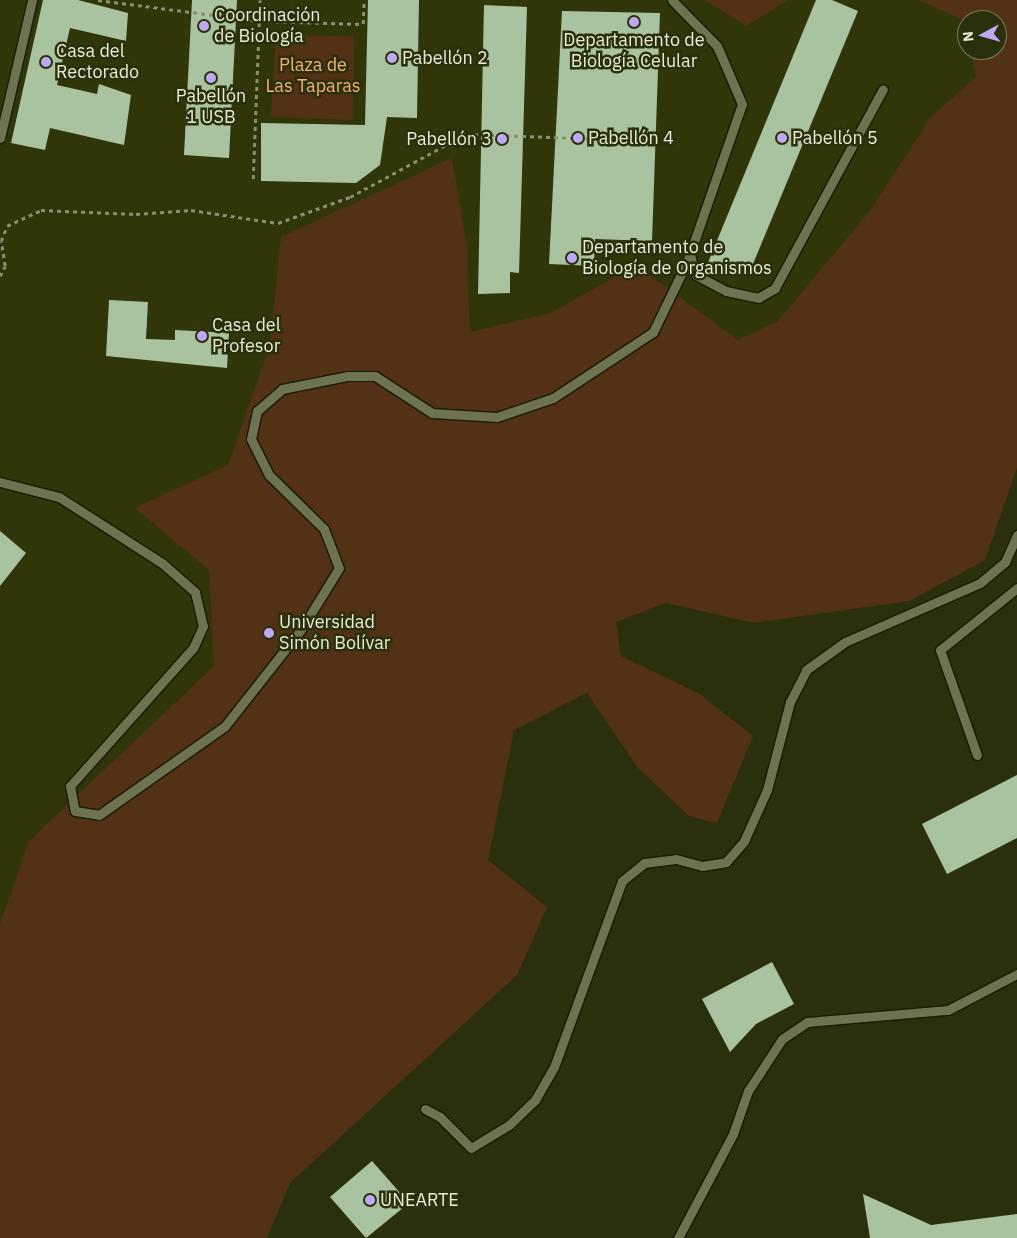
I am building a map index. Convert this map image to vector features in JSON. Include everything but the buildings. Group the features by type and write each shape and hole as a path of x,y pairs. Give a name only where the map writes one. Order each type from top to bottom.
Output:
{"lane":[{"path":"0,138 32,0"},
{"path":"0,482 59,497 162,563 195,592 203,626 193,648 70,786 75,811 99,814 225,726 302,628 338,568 324,529 269,475 251,439 257,411 282,389 347,376 375,376 432,413 497,417 553,398 653,332 690,255 742,104 717,46 672,0"},
{"path":"690,255 696,275 726,292 758,298 775,288 883,89"},
{"path":"425,1109 440,1117 471,1148 509,1125 535,1100 554,1067 622,881 644,863 676,859 702,866 726,862 744,842 767,790 790,702 806,670 845,642 980,584 1005,562 1017,535"},
{"path":"977,755 940,650 1017,588"},
{"path":"678,1238 733,1134 748,1091 782,1038 807,1022 948,1010 1017,974"}],"path":[{"path":"98,0 259,21 364,24 364,0"},
{"path":"253,179 260,0"},
{"path":"0,276 6,266 1,241 7,226 41,210 136,214 191,210 278,222 350,197 466,134 606,139"}],"shaded area":[{"name":"Universidad Simón Bolívar","path":"0,0 1017,0 1017,324 672,495 0,1238"}],"green space":[{"path":"705,0 788,0 746,26"},
{"path":"919,0 1017,0 1017,468 985,560 909,601 754,623 666,603 616,622 621,656 700,694 753,736 717,823 689,816 638,768 587,693 514,730 488,860 547,907 517,975 290,1183 267,1238 0,1238 0,924 29,841 214,666 209,570 135,508 228,465 270,345 281,237 452,158 467,247 470,332 551,313 636,265 738,340 778,321 869,212 931,117 976,77 973,60 1007,60 1007,10 957,10 957,17"},
{"name":"Plaza de Las Taparas","path":"276,35 354,36 353,120 271,117"}],"place":[{"name":"Departamento de Biología Celular","path":"634,22"},
{"name":"Coordinación de Biología","path":"204,26"},
{"name":"Pabellón 2","path":"392,58"},
{"name":"Casa del Rectorado","path":"46,62"},
{"name":"Pabellón 1 USB","path":"211,78"},
{"name":"Pabellón 4","path":"578,138"},
{"name":"Pabellón 5","path":"782,138"},
{"name":"Pabellón 3","path":"502,139"},
{"name":"Departamento de Biología de Organismos","path":"572,258"},
{"name":"Casa del Profesor","path":"202,336"},
{"name":"Universidad Simón Bolívar","path":"269,633"},
{"name":"UNEARTE","path":"370,1200"}]}
